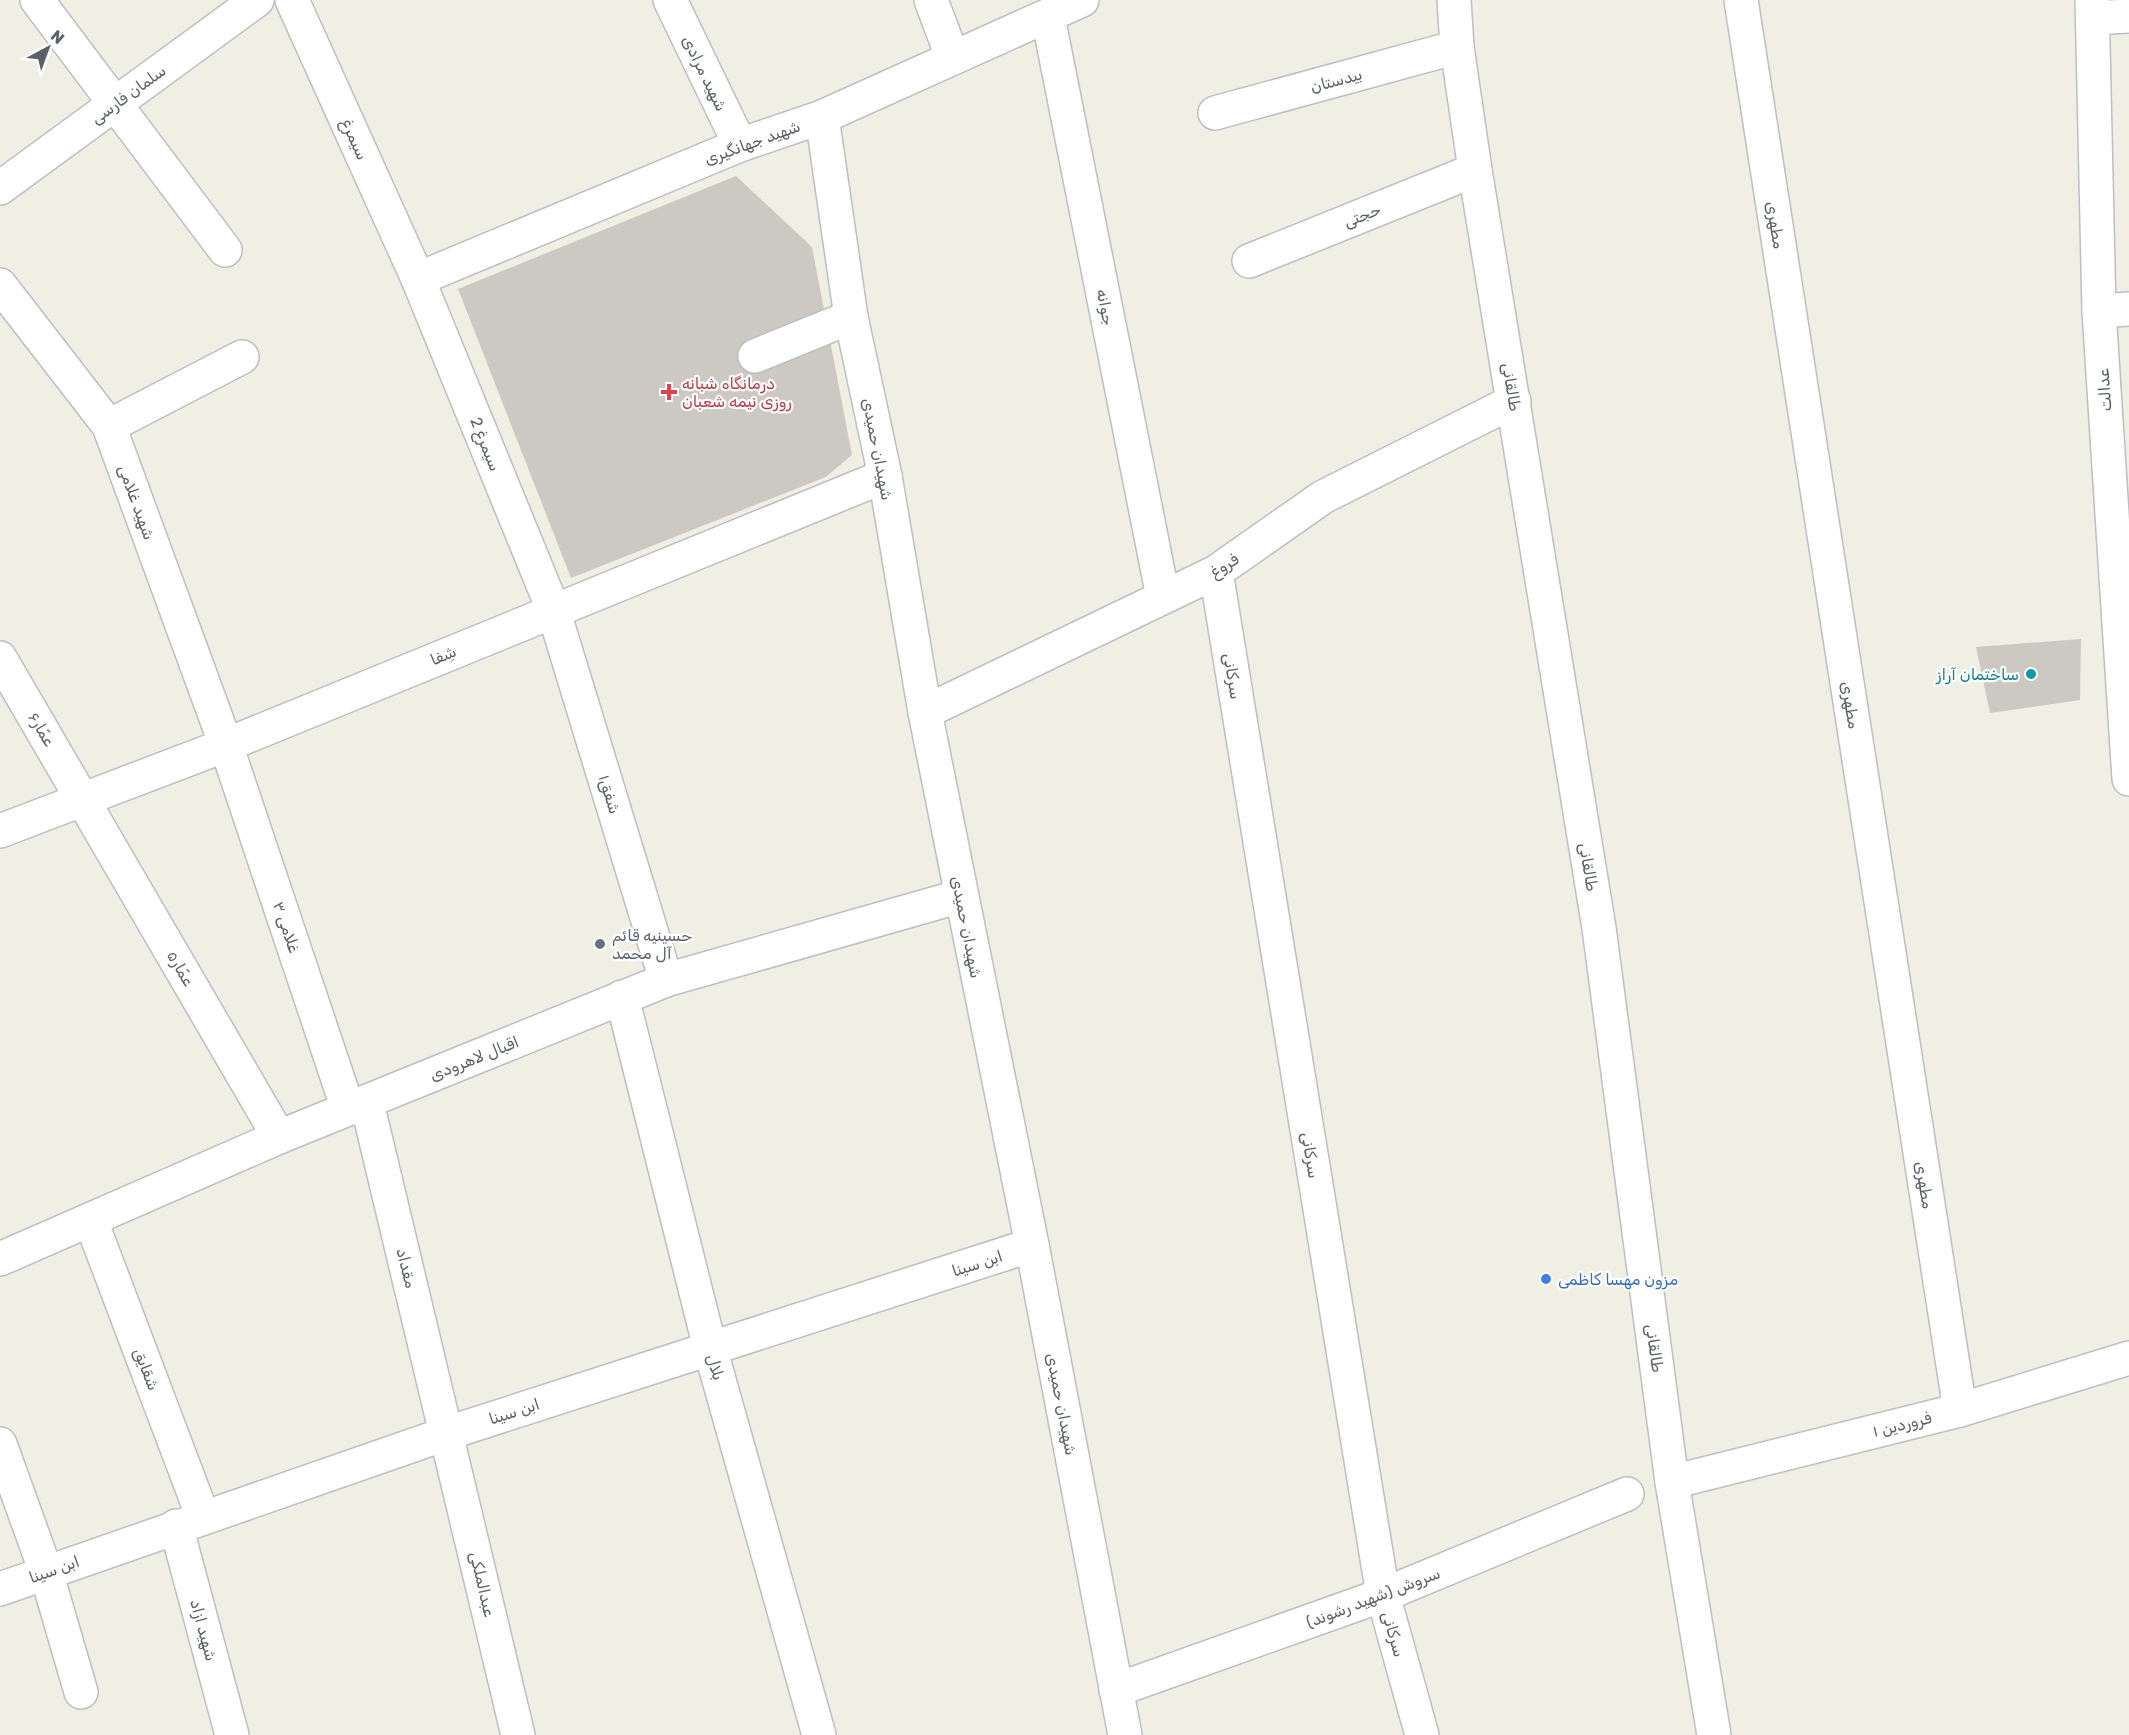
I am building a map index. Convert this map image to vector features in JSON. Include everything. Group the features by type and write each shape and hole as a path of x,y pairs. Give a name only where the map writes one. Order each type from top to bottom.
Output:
{"street":[{"path":"37,0 225,250"},
{"name":"سلمان فارسی","path":"0,188 257,0"},
{"name":"سیمرغ","path":"292,0 418,279"},
{"name":"شهید مرادی","path":"670,0 740,145"},
{"path":"931,0 952,56"},
{"name":"شهید جهانگیری","path":"418,279 740,145 822,117 952,56 1048,17 1082,0"},
{"name":"طالقانی","path":"1454,0 1457,47 1475,170 1599,928 1672,1482 1714,1735"},
{"name":"مطهری","path":"1742,0 1960,1410"},
{"path":"2093,9 2129,16"},
{"name":"عدالت","path":"2093,9 2114,310 2129,779"},
{"name":"جوانه","path":"1048,17 1163,597"},
{"name":"بیدستان","path":"1215,113 1457,47"},
{"name":"شهیدان حمیدی","path":"822,117 851,317 885,476 925,712 1032,1245 1125,1735"},
{"name":"حجتی","path":"1249,261 1475,170"},
{"name":"سیمرغ 2","path":"418,279 553,609"},
{"name":"شهید غلامی","path":"0,285 109,426 226,745"},
{"path":"755,356 851,317"},
{"path":"109,426 242,357"},
{"name":"فروغ","path":"925,712 1216,572 1323,497 1514,401"},
{"name":"شِفا","path":"0,831 226,745 553,609 885,476"},
{"name":"سرکانی","path":"1216,572 1383,1595 1422,1735"},
{"name":"۱شفق","path":"553,609 666,980"},
{"name":"۶عمّار","path":"0,658 83,799"},
{"name":"غلامی ۳","path":"226,745 357,1106"},
{"name":"۵عمّار","path":"83,799 279,1137"},
{"name":"اقبال لاهرودی","path":"0,1259 279,1137 666,980 961,896"},
{"name":"بلال","path":"622,997 710,1348 819,1735"},
{"name":"مقداد","path":"357,1106 448,1433"},
{"name":"شقایق","path":"91,1221 190,1522"},
{"name":"ابن سینا","path":"0,1589 448,1433 1032,1245"},
{"name":"فروردین ۱","path":"1672,1482 1960,1410 2129,1358"},
{"name":"عبدالملکی","path":"448,1433 518,1735"},
{"path":"0,1444 46,1572 81,1692"},
{"name":"سروش (شهید رشوند)","path":"1116,1690 1383,1595 1627,1494"},
{"name":"شهید ازاد","path":"190,1522 232,1735"}],"building":[{"name":"درمانگاه شبانه روزی نیمه شعبان","path":"736,176 812,247 852,455 826,477 571,578 458,289"},
{"name":"ساختمان آراز","path":"2081,639 2080,700 1990,713 1976,647"}],"place":[{"name":"درمانگاه شبانه روزی نیمه شعبان","path":"669,392"},
{"name":"ساختمان آراز","path":"2031,674"},
{"name":"حسینیه قائم آل محمد","path":"600,944"},
{"name":"مزون مهسا کاظمی","path":"1546,1279"}]}
